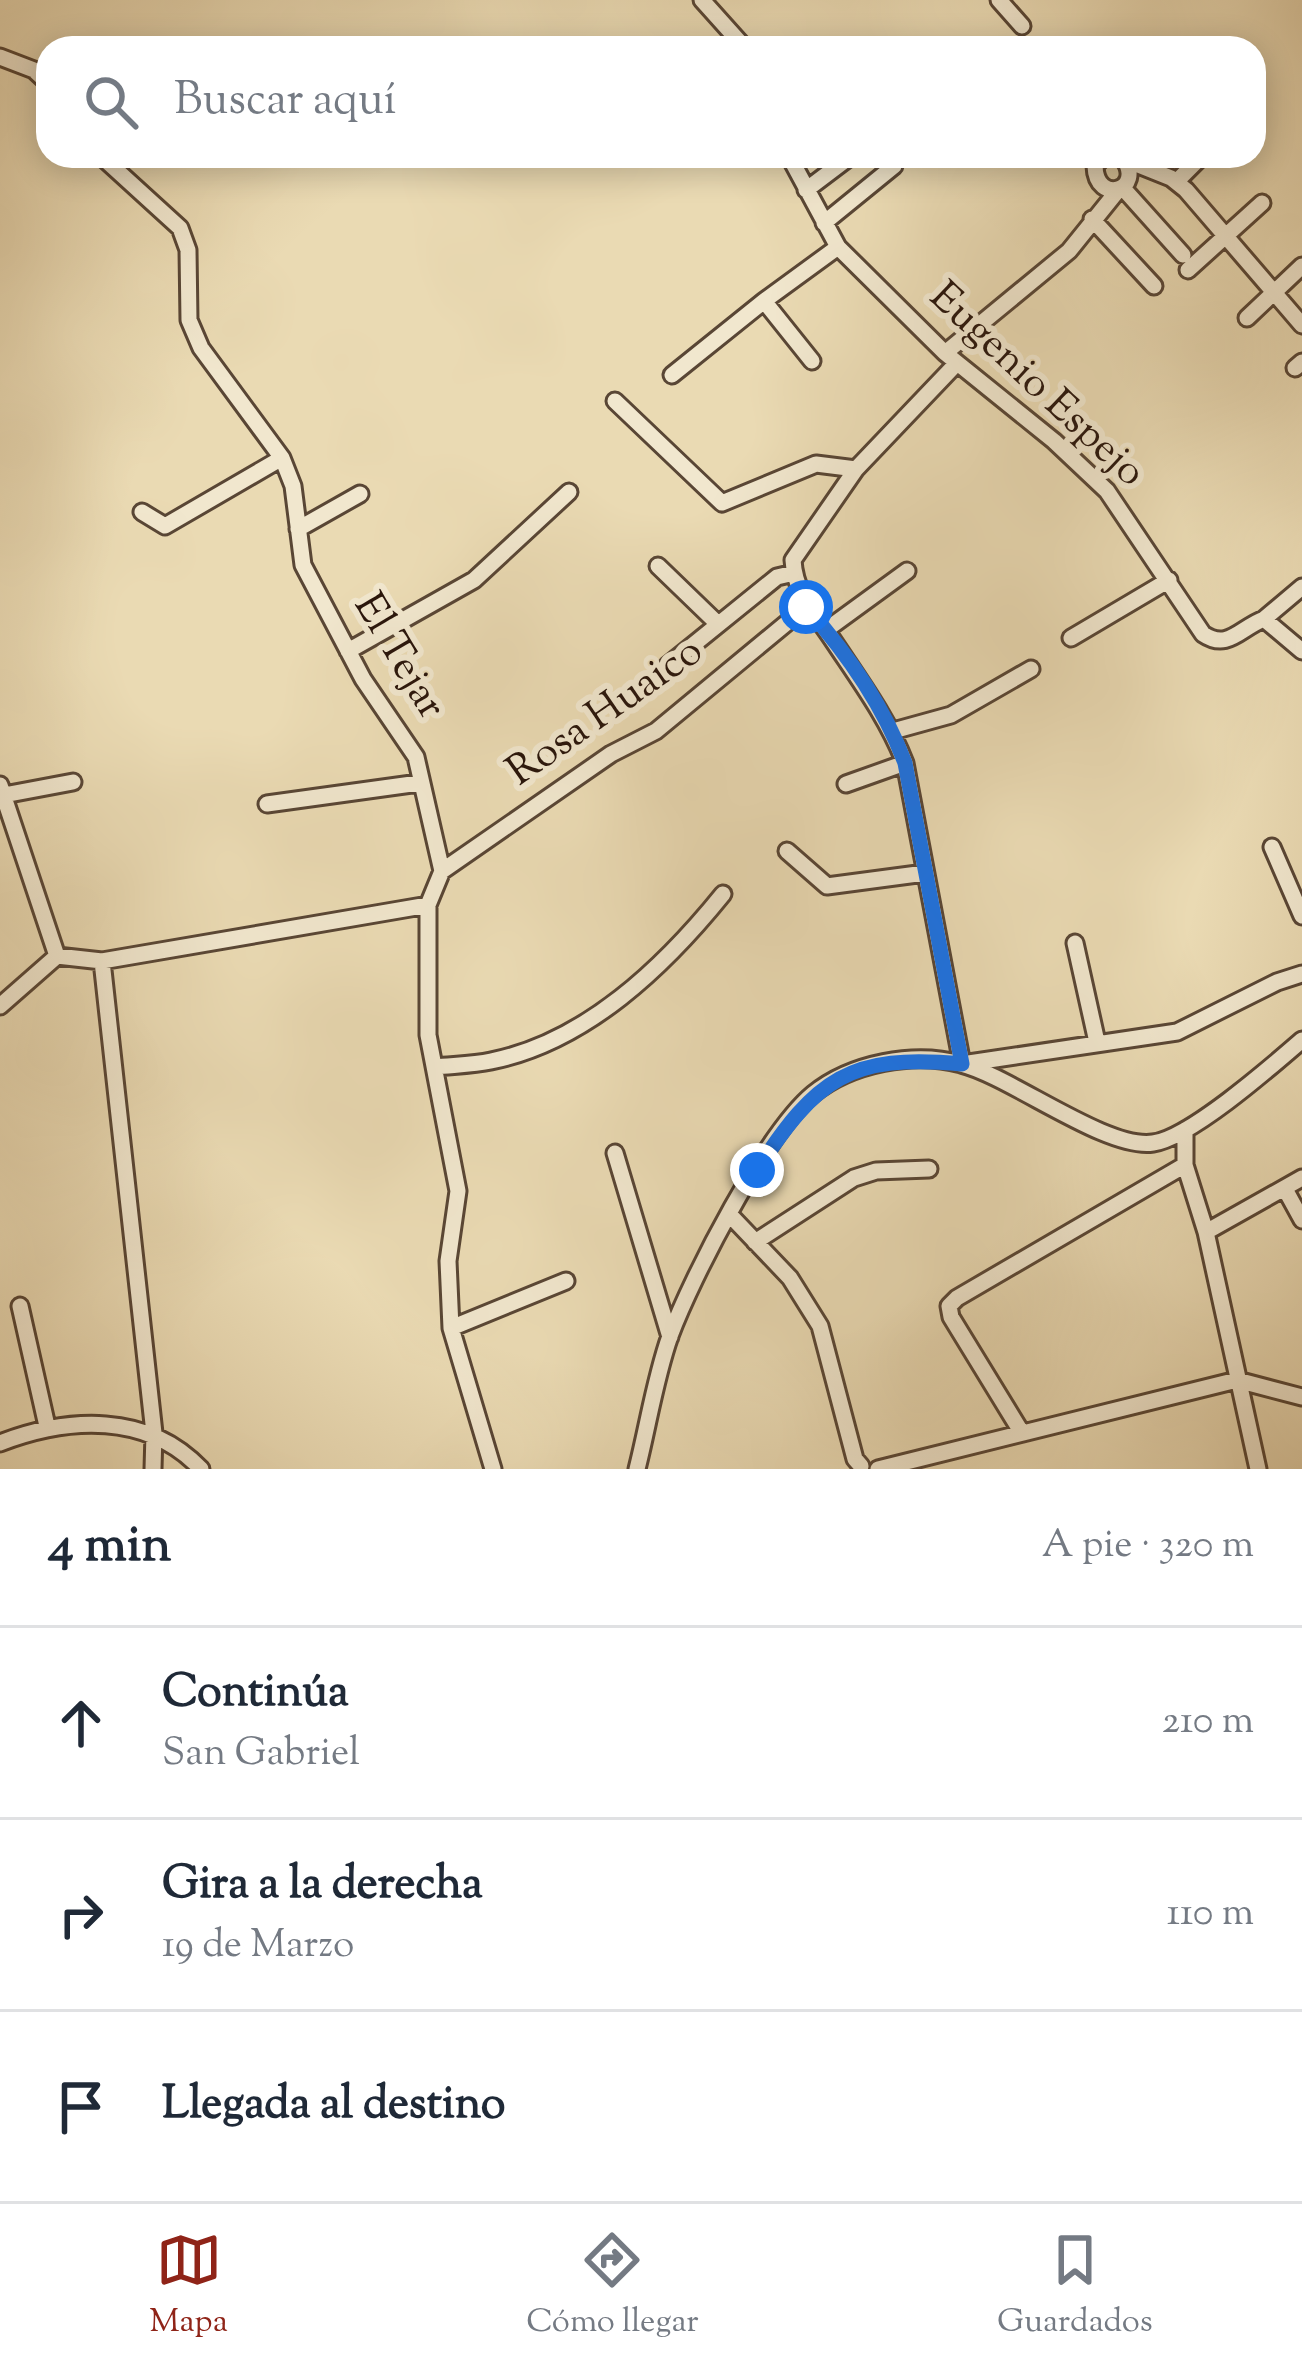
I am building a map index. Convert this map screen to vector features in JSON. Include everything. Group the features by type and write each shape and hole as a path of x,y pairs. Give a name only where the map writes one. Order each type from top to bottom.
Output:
{"street":[{"path":"702,0 734,36"},
{"path":"999,0 1022,26"},
{"path":"0,57 36,72"},
{"name":"El Tejar","path":"114,168 180,228 188,250 189,320 200,348 282,458 293,485 303,565 348,651 416,757 442,871"},
{"name":"Eugenio Espejo","path":"795,168 838,247 951,358 1054,441 1107,491 1203,634 1214,642 1226,642 1264,620"},
{"path":"806,190 835,168"},
{"path":"824,223 891,168"},
{"path":"1088,224 1095,168"},
{"path":"962,1064 905,763 893,731 806,607 794,573 796,551 856,469 951,358 1069,251 1122,187 1129,168"},
{"path":"1146,168 1173,180 1302,325"},
{"path":"1097,182 1107,189 1173,180 1188,168"},
{"path":"1122,187 1186,263 1225,237 1262,203"},
{"path":"1088,224 1154,286"},
{"path":"672,375 838,247"},
{"path":"1247,317 1302,266"},
{"path":"764,301 812,362"},
{"path":"615,401 722,503 817,464 856,469"},
{"path":"142,512 165,526 282,458"},
{"path":"348,651 474,580 569,492"},
{"path":"298,529 360,494"},
{"path":"658,566 718,625"},
{"path":"826,630 907,571"},
{"path":"667,666 777,577 794,573"},
{"path":"1071,638 1169,580"},
{"path":"1302,586 1264,620 1302,651"},
{"name":"Rosa Huaico","path":"442,871 611,754 656,731 806,607"},
{"path":"893,731 951,716 1031,669"},
{"path":"846,784 905,763"},
{"path":"57,956 4,816 2,790 73,782"},
{"path":"267,805 419,783"},
{"path":"1271,847 1302,916"},
{"path":"787,850 827,886 926,873"},
{"path":"442,871 428,905 428,1035 458,1191 448,1262 451,1328 493,1469"},
{"path":"435,1067 491,1061 569,1033 683,944 723,894"},
{"path":"0,1006 57,956 102,961 428,905"},
{"path":"1076,943 1097,1042"},
{"path":"102,961 154,1436 153,1464"},
{"path":"637,1469 670,1337 740,1226 792,1119 811,1095 833,1081 888,1062 962,1064 1177,1032 1302,974"},
{"path":"962,1064 1093,1127 1132,1141 1156,1143 1185,1132 1302,1040"},
{"path":"1185,1132 1185,1162 1206,1232 1258,1469"},
{"path":"615,1153 670,1337"},
{"path":"1022,1433 951,1317 949,1306 1185,1162"},
{"path":"740,1226 876,1171 928,1168"},
{"path":"1206,1232 1302,1178"},
{"path":"1285,1189 1302,1220"},
{"path":"740,1226 790,1278 820,1326 855,1459 865,1468 1237,1380 1302,1397"},
{"path":"451,1328 566,1281"},
{"path":"20,1306 47,1426"},
{"path":"0,1443 47,1426 94,1423 154,1436 201,1469"}],"route":[{"path":"757,1170 811,1095 833,1081 888,1062 962,1064 905,763 893,731 806,607"}]}
